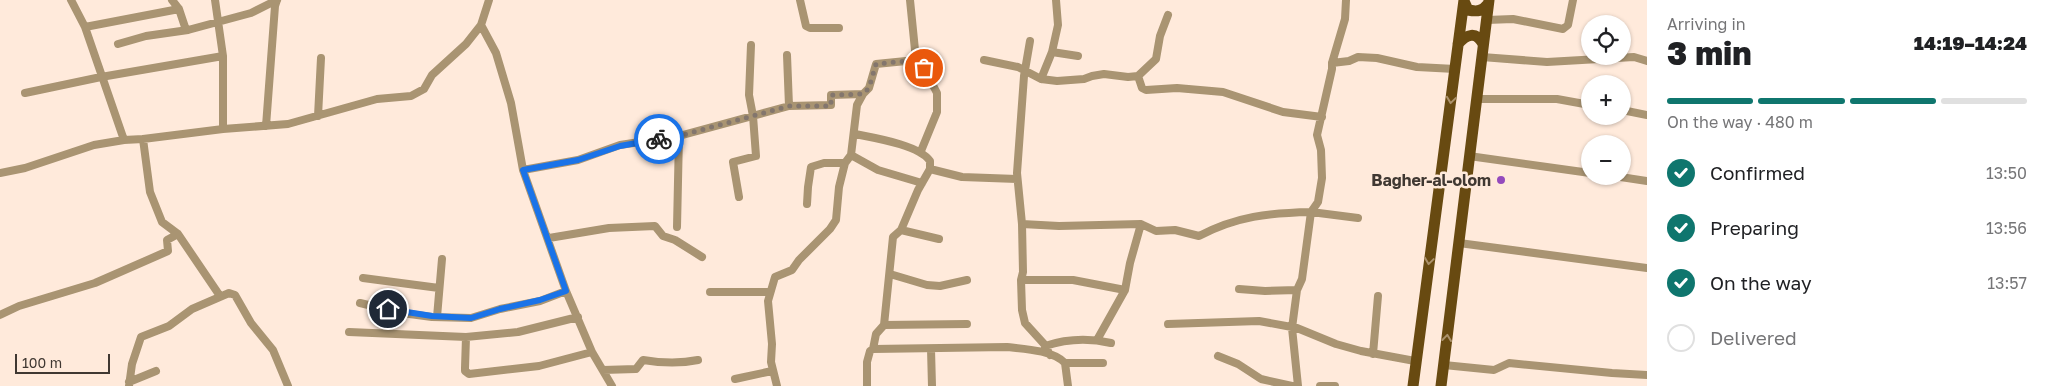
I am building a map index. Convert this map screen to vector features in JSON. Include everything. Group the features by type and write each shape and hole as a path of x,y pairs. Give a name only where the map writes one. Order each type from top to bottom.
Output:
{"main road":[{"path":"1464,0 1468,10 1477,12 1484,9 1488,2"},
{"path":"1413,386 1464,0"},
{"path":"1441,386 1488,2"},
{"path":"1458,44 1466,36 1473,34 1479,37 1484,44"}],"street":[{"path":"71,0 85,27 124,140"},
{"path":"172,0 179,9 185,27 188,30"},
{"path":"215,0 223,56 223,128"},
{"path":"118,44 146,36 188,30 219,22 251,13 277,0"},
{"path":"266,126 274,6 277,0"},
{"path":"0,173 25,168 94,145 223,128 288,124 377,99 411,96 424,89 432,75 466,44 481,24 489,0"},
{"path":"800,0 806,26 810,28 840,28"},
{"path":"910,0 916,60 924,68 937,93 937,112 920,151"},
{"path":"1040,79 1052,52 1058,25 1056,0"},
{"path":"1298,386 1292,328 1297,290 1302,280 1311,212 1318,202 1322,178 1322,150 1317,135 1332,63 1346,19 1346,0"},
{"path":"1486,20 1513,19 1563,29 1568,26 1572,0"},
{"path":"85,27 179,9"},
{"path":"984,60 1025,70 1040,79 1072,80 1104,74 1128,77 1138,76 1156,59 1160,36 1168,15"},
{"path":"481,24 496,53 511,103 523,170 549,238 566,291 592,352 612,386"},
{"path":"1030,40 1025,70 1017,179 1022,224 1022,310 1026,323 1050,355"},
{"path":"739,197 732,163 756,157 753,116 749,95 751,45"},
{"path":"1052,52 1078,56"},
{"path":"787,55 789,106"},
{"path":"25,93 101,77 223,56"},
{"path":"1332,63 1349,61 1358,57 1376,58 1417,67 1455,69"},
{"path":"1482,57 1547,62 1634,57 1647,61"},
{"path":"318,116 321,58"},
{"path":"776,386 772,371 772,344 768,301 775,277 792,270 836,220 839,187 845,162 851,155 855,134 857,105 869,88 876,64 916,60"},
{"path":"1138,76 1142,88 1146,90 1177,88 1224,92 1283,112 1322,117"},
{"path":"523,170 578,160 620,146 679,136 789,106 831,106 831,95 863,94"},
{"path":"1476,99 1557,99 1581,103"},
{"path":"1631,112 1647,115"},
{"path":"855,134 920,151 930,162 930,169 901,230 893,237 884,325 876,334 873,349 870,351 867,362 867,386"},
{"path":"677,227 679,136"},
{"path":"142,139 150,192 162,222 178,234 220,296"},
{"path":"851,155 878,170 922,183"},
{"path":"1470,156 1581,172"},
{"path":"807,204 811,167 824,163 845,162"},
{"path":"930,169 976,178 1017,179"},
{"path":"1631,179 1647,181"},
{"path":"1022,224 1059,226 1141,224 1156,231 1175,230 1199,236 1214,228 1245,217 1311,212 1358,218"},
{"path":"1097,340 1125,290 1130,262 1141,224"},
{"path":"549,238 609,228 654,226 663,236 675,240 702,257"},
{"path":"901,230 939,239"},
{"path":"0,315 19,306 94,283 168,251 167,240 178,234"},
{"path":"1459,243 1647,268"},
{"path":"437,316 442,259"},
{"path":"890,274 927,285 940,286 967,280"},
{"path":"363,278 440,288"},
{"path":"1021,280 1074,280 1125,290"},
{"path":"1239,289 1266,291 1297,290"},
{"path":"360,303 402,313 471,318 540,300 566,291"},
{"path":"710,292 770,292"},
{"path":"129,384 132,364 141,337 169,326 192,309 229,293 235,295 251,323 273,350 288,386"},
{"path":"1373,354 1378,296"},
{"path":"349,332 466,337 518,332 578,317"},
{"path":"1168,324 1260,322 1292,328 1320,336 1336,344 1373,354 1415,361"},
{"path":"884,325 967,324"},
{"path":"466,337 465,371 469,374 539,366 592,352"},
{"path":"1045,346 1058,342 1097,340 1111,343"},
{"path":"873,349 1007,347 1050,355 1065,363 1103,363"},
{"path":"931,349 932,386"},
{"path":"1218,356 1238,364 1261,379 1292,386"},
{"path":"603,370 636,369 643,360 656,363 698,360"},
{"path":"1065,363 1068,386"},
{"path":"1444,365 1494,370 1509,363 1647,375"},
{"path":"129,384 156,371"},
{"path":"736,379 772,371"},
{"path":"1320,386 1335,386"}],"way so far":[{"path":"659,139 679,136 789,106 831,106 831,95 863,94 869,88 876,64 916,60 924,68"}],"place":[{"name":"Bagher-al-olom","path":"1501,180"}],"route":[{"path":"388,309 402,313 471,318 540,300 566,291 549,238 523,170 578,160 620,146 659,139"}]}
